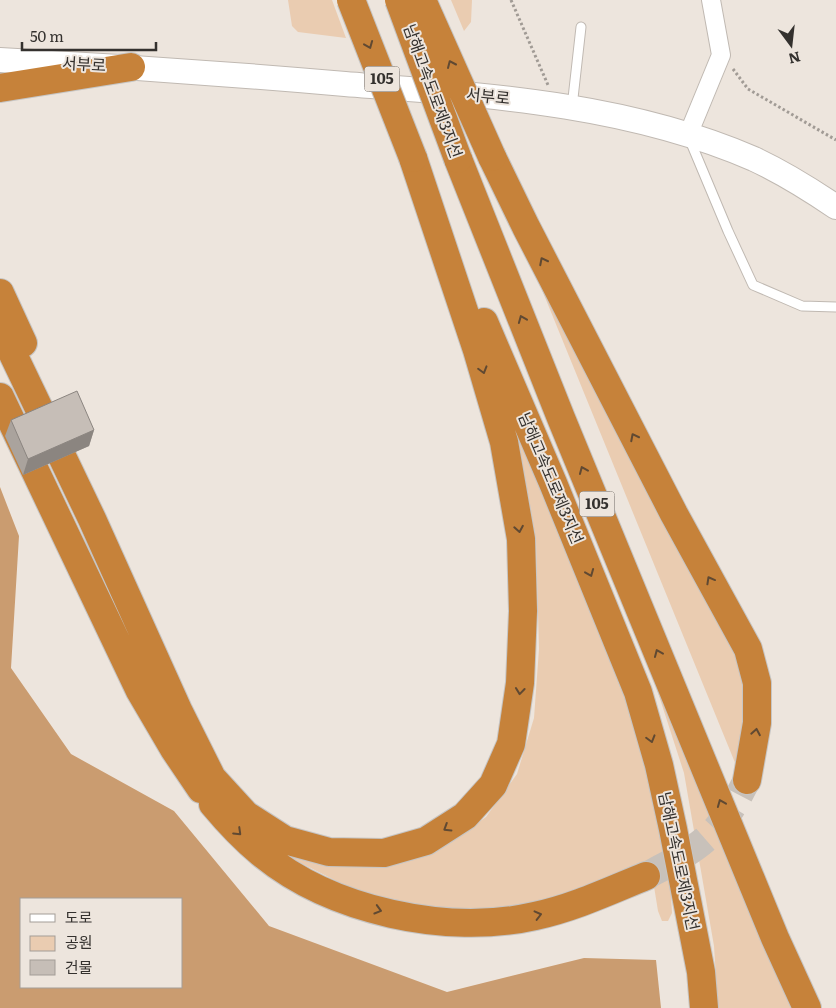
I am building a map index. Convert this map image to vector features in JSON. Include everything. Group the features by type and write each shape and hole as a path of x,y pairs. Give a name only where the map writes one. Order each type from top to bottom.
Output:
{"highway":[{"name":"남해고속도로제3지선","path":"351,0 413,158 553,483 638,692 659,765 701,972"},
{"name":"남해고속도로제3지선","path":"399,0 458,159 561,418 739,848"},
{"path":"422,0 492,157 526,227 670,505 748,649 757,683 757,723 747,780"},
{"path":"0,88 131,67"},
{"path":"0,397 140,691 174,749 217,796 285,840 329,852 384,853 426,841 465,816 493,784 511,744 520,683 523,611 520,540 504,442 480,360 413,158"},
{"path":"0,293 158,636 217,796"},
{"path":"0,327 92,519 178,710 212,778 217,796"},
{"path":"0,356 163,718 217,796 234,828 262,854 294,876 359,905 396,915 441,923 484,922 534,916 584,902 646,876"},
{"path":"739,848 775,938 807,1008"},
{"path":"739,848 816,1008"},
{"path":"697,1008 701,972"},
{"path":"701,972 704,1008"}],"main road":[{"name":"서부로","path":"0,60 131,67 497,96 564,105 688,135 755,160 815,193 836,207"}],"street":[{"path":"688,135 722,55 711,0"}],"lane":[{"path":"564,105 581,27"},
{"path":"688,135 753,285 802,306 836,307"}],"path":[{"path":"511,0 564,105"},
{"path":"722,55 748,89 836,140"}],"green space":[{"path":"288,0 332,0 346,38 298,32 292,26"},
{"path":"451,0 472,0 471,22 464,31"},
{"path":"522,241 740,655 748,719 738,770"},
{"path":"524,437 627,697 668,845 672,913 668,921 662,921 658,911 650,862 584,891 532,906 482,913 378,902 275,850 413,856 453,840 486,817 517,774 534,718 539,649 536,540 518,438"},
{"path":"650,668 796,1008 718,1008 714,946 684,773"}],"shaded area":[{"path":"0,487 19,536 11,668 71,754 174,811 269,926 447,992 584,958 656,960 661,1008 0,1008"}],"building":[{"path":"77,391 94,430 28,459 11,420"}],"tunnel":[{"path":"646,876 683,856 709,837 730,811 747,780"}]}
